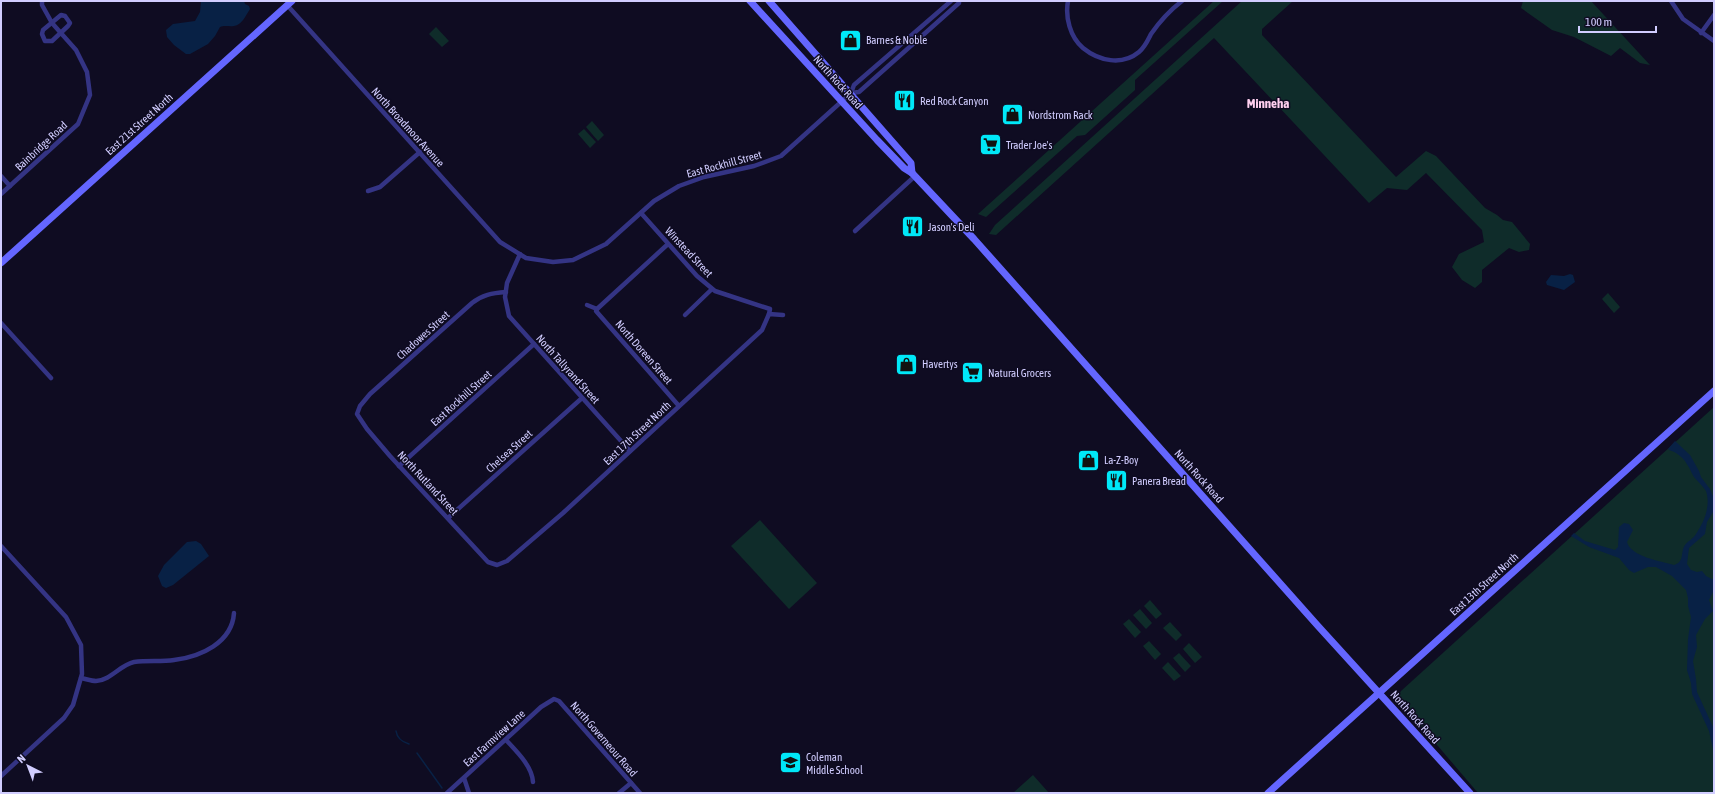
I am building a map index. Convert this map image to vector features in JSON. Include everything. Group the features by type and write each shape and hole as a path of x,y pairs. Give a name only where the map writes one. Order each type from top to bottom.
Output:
{"main road":[{"name":"North Rock Road","path":"750,1 841,102 904,168 914,174 974,239 1470,793"},
{"name":"North Rock Road","path":"769,1 911,162 914,174"},
{"name":"East 21st Street North","path":"1,263 290,3"},
{"name":"East 13th Street North","path":"1268,793 1714,391"}],"street":[{"name":"Bainbridge Road","path":"1,194 78,124 90,95 87,72 76,50 52,22 42,5 42,1"},
{"path":"950,1 854,85 851,93 859,92 954,8 959,1"},
{"path":"1068,1 1068,20 1080,46 1094,57 1103,60 1119,60 1130,57 1139,52 1161,20 1182,1"},
{"path":"1672,1 1683,19 1714,41"},
{"name":"North Broadmoor Avenue","path":"290,3 500,242 520,254"},
{"path":"61,15 68,19 70,23 52,41 46,40 43,37 43,30 52,22 61,15"},
{"path":"1701,33 1714,15"},
{"name":"East Rockhill Street","path":"520,254 526,258 553,262 573,260 606,244 654,201 679,186 704,178 754,166 781,156 851,93"},
{"path":"368,190 380,187 420,152"},
{"path":"855,231 914,174"},
{"path":"1,176 10,186"},
{"name":"Winstead Street","path":"641,213 697,276 712,289 770,309 769,314"},
{"path":"587,305 596,309 668,244"},
{"path":"506,292 507,283 520,254"},
{"path":"685,315 712,289"},
{"name":"North Tallyrand Street","path":"506,292 505,297 509,316 630,452"},
{"name":"Chadowes Street","path":"360,406 370,394 479,297 492,293 506,292"},
{"name":"North Doreen Street","path":"596,309 596,311 679,406"},
{"path":"769,314 783,315"},
{"name":"East 17th Street North","path":"497,565 507,561 630,452 762,330 769,314"},
{"path":"1,323 50,378"},
{"name":"East Rockhill Street","path":"399,466 534,344"},
{"name":"Chelsea Street","path":"448,518 582,398"},
{"name":"North Rutland Street","path":"360,406 357,414 367,429 399,466 488,562 497,565"},
{"path":"1,546 66,617 81,645 81,678 73,706 64,718 1,776"},
{"path":"81,678 96,681 102,680 133,662 175,660 205,651 226,636 231,627 234,613"},
{"name":"East Farmview Lane","path":"447,793 541,707 554,699"},
{"name":"North Governeour Road","path":"554,699 559,701 640,793"},
{"path":"506,740 519,755 532,774 533,782"},
{"path":"464,778 469,793"},
{"path":"619,793 630,783"}],"green space":[{"path":"1214,1 1223,1 1135,80 1135,90 1085,135 1077,136 986,217 978,214"},
{"path":"1242,1 1293,1 1262,29 1262,35 1396,177 1426,151 1436,156 1485,208 1503,220 1512,222 1530,244 1529,250 1519,252 1509,248 1482,270 1482,282 1475,288 1462,280 1452,267 1459,254 1484,242 1482,230 1426,173 1407,190 1387,188 1369,203 1214,38 996,235 989,234 995,225"},
{"path":"1523,1 1591,1 1650,65 1640,63 1620,48 1611,56 1574,37 1552,30 1521,8"},
{"path":"436,27 449,41 442,47 429,34"},
{"path":"592,121 604,135 598,141 586,127"},
{"path":"584,129 596,142 590,148 578,134"},
{"path":"1608,293 1620,307 1614,313 1602,299"},
{"path":"1714,407 1714,793 1478,793 1397,698 1401,691"},
{"path":"760,520 817,583 789,609 731,546"},
{"path":"1150,600 1162,614 1156,619 1144,606"},
{"path":"1140,609 1152,623 1146,629 1133,615"},
{"path":"1129,619 1141,632 1135,638 1123,624"},
{"path":"1170,622 1182,635 1176,641 1163,628"},
{"path":"1149,641 1161,654 1155,660 1143,646"},
{"path":"1189,643 1202,657 1195,663 1183,649"},
{"path":"1179,653 1191,666 1185,672 1173,658"},
{"path":"1168,662 1181,676 1174,681 1162,668"},
{"path":"1033,775 1049,793 1013,793"}],"water":[{"path":"201,1 244,1 250,9 239,24 220,27 208,44 190,54 186,54 174,45 167,37 166,30 173,24 195,21 200,12"},
{"path":"1570,274 1573,275 1575,282 1564,290 1547,285 1546,282 1551,275 1564,276"},
{"path":"1675,441 1690,455 1701,477 1710,489 1714,499 1713,512 1707,522 1705,534 1689,548 1687,564 1691,570 1697,572 1702,571 1706,576 1714,580 1714,590 1709,600 1713,611 1705,619 1696,635 1697,647 1693,661 1697,692 1714,729 1714,754 1709,731 1692,694 1691,683 1687,670 1688,639 1691,617 1686,590 1672,576 1656,567 1648,567 1634,573 1629,570 1619,558 1589,547 1571,536 1574,533 1585,541 1615,550 1618,547 1619,527 1624,523 1629,524 1633,530 1627,542 1634,551 1647,558 1674,565 1680,562 1685,545 1695,536 1702,524 1706,514 1708,502 1706,491 1694,477 1685,461 1675,452 1668,449"},
{"path":"196,541 201,544 209,556 173,585 166,588 162,586 158,576 164,565 187,542"}],"waterway":[{"path":"396,731 397,736 409,744"},
{"path":"417,753 442,788"}],"place":[{"name":"Barnes & Noble","path":"850,40"},
{"name":"Red Rock Canyon","path":"904,101"},
{"name":"Nordstrom Rack","path":"1013,115"},
{"name":"Trader Joe's","path":"990,145"},
{"name":"Jason's Deli","path":"912,227"},
{"name":"Havertys","path":"906,364"},
{"name":"Natural Grocers","path":"973,373"},
{"name":"La-Z-Boy","path":"1089,460"},
{"name":"Panera Bread","path":"1116,481"},
{"name":"Coleman Middle School","path":"790,763"}],"district":[{"name":"Minneha","path":"1268,103"}]}
